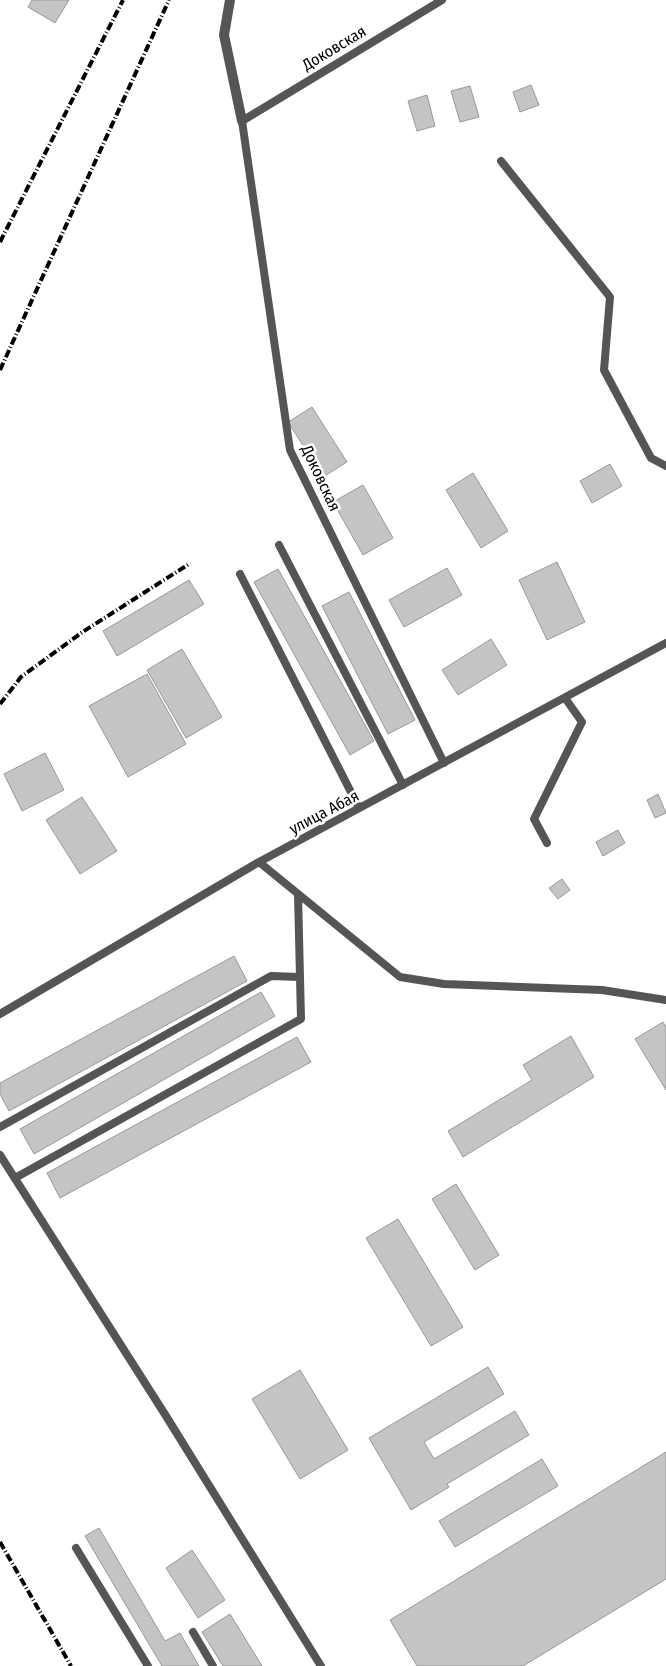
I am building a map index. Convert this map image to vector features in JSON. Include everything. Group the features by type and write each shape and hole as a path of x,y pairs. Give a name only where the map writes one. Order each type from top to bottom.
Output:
{"street":[{"name":"Доковская","path":"230,0 224,35 242,122"}],"lane":[{"name":"Доковская","path":"442,0 242,122 290,450 444,763"},
{"path":"501,161 610,298 604,370 651,458 666,466"},
{"path":"279,545 403,785"},
{"path":"240,574 359,808"},
{"name":"улица Абая","path":"0,1014 259,862 666,643"},
{"path":"547,843 534,819 582,722 565,698"},
{"path":"259,862 400,977 444,984 602,990 666,1000"},
{"path":"15,1178 302,1019 298,894"},
{"path":"0,1127 271,976 300,978"},
{"path":"0,1155 166,1416 320,1666"},
{"path":"76,1548 148,1666"},
{"path":"193,1632 213,1666"}],"building":[{"path":"32,0 69,0 55,23 28,7"},
{"path":"531,85 539,105 520,112 513,92"},
{"path":"470,86 479,117 460,122 451,91"},
{"path":"427,95 435,126 417,131 408,101"},
{"path":"312,407 347,462 323,477 288,422"},
{"path":"610,464 622,486 592,503 580,481"},
{"path":"473,473 508,531 481,548 446,490"},
{"path":"363,485 393,538 363,555 333,502"},
{"path":"557,562 585,622 547,640 519,580"},
{"path":"447,568 462,595 404,627 389,600"},
{"path":"278,569 374,741 350,755 254,582"},
{"path":"189,580 204,604 117,656 103,631"},
{"path":"349,592 415,720 388,734 322,606"},
{"path":"491,639 507,665 458,695 442,670"},
{"path":"182,649 222,717 186,738 147,670"},
{"path":"147,674 186,744 128,777 89,706"},
{"path":"45,753 64,790 22,811 4,774"},
{"path":"658,794 666,813 655,818 647,800"},
{"path":"82,797 117,851 80,874 46,820"},
{"path":"618,830 625,843 603,856 596,842"},
{"path":"562,879 570,890 558,899 549,888"},
{"path":"234,956 247,981 9,1111 0,1094 0,1083"},
{"path":"261,992 275,1016 34,1154 20,1129"},
{"path":"663,1022 666,1027 666,1090 635,1039"},
{"path":"571,1036 594,1077 463,1157 448,1131 532,1080 523,1065"},
{"path":"297,1037 311,1062 60,1198 47,1173"},
{"path":"456,1184 499,1255 475,1270 432,1199"},
{"path":"398,1219 463,1327 431,1346 366,1238"},
{"path":"488,1367 504,1394 424,1442 434,1459 515,1411 529,1435 447,1484 449,1487 411,1510 369,1438"},
{"path":"300,1370 348,1450 300,1479 252,1399"},
{"path":"666,1452 666,1579 523,1666 417,1666 390,1620"},
{"path":"542,1459 558,1486 455,1547 439,1521"},
{"path":"99,1528 165,1641 180,1633 199,1666 162,1666 85,1536"},
{"path":"192,1550 225,1600 198,1618 166,1568"},
{"path":"230,1614 262,1666 223,1666 202,1632"}],"railway":[{"path":"0,242 123,0"},
{"path":"0,370 169,0"},
{"path":"0,704 21,677 81,633 189,564"},
{"path":"0,1542 71,1666"}]}
